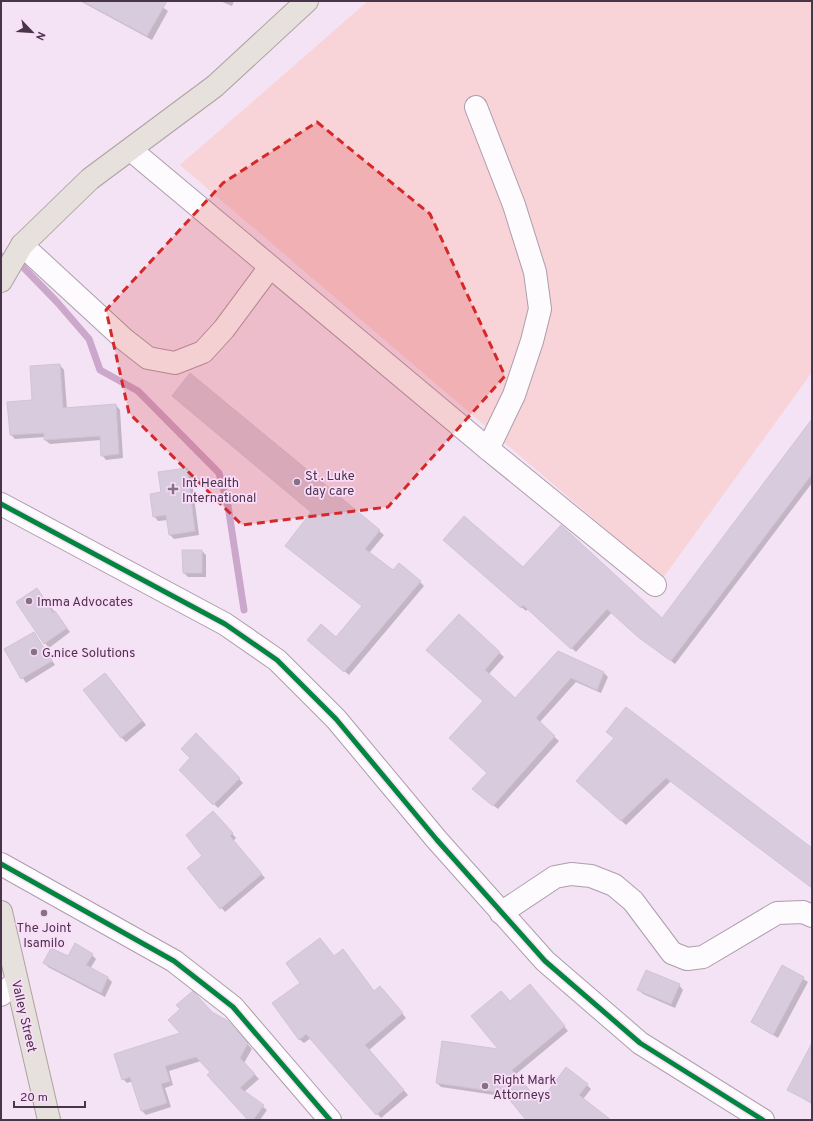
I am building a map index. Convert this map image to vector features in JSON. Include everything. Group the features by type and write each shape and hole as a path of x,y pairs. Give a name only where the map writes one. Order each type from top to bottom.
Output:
{"main road":[{"path":"1,281 22,244 90,179 131,150 215,86 307,1"},
{"name":"Valley Street","path":"1,912 9,988 49,1120"}],"street":[{"path":"476,107 514,205 535,272 540,309 532,341 514,395 488,449"},
{"path":"131,150 488,449 654,585"},
{"path":"22,244 125,340 148,358 175,363 203,352 224,329 270,267"},
{"path":"1,504 225,624 277,660 336,719 437,840 545,961 640,1043 763,1120"},
{"path":"1,864 174,961 216,993 233,1007 330,1120"},
{"path":"501,912 555,877 571,874 591,876 614,885 633,901 672,953 687,959 703,957 777,913 804,912 812,916"}],"highlighted area":[{"path":"317,122 430,214 505,376 388,507 242,525 129,413 106,310 223,183"}],"shaded area":[{"path":"368,1 812,1 812,372 663,578 180,165"}],"building":[{"path":"82,1 167,1 147,36"},
{"path":"60,364 63,408 116,404 119,454 101,456 100,436 44,440 44,433 10,435 7,402 32,400 30,366"},
{"path":"190,373 380,530 365,549 393,570 399,563 421,581 344,672 307,640 321,624 336,637 362,606 285,546 311,512 172,396"},
{"path":"812,419 812,474 671,661 638,637 607,609 571,649 523,605 521,608 443,540 464,516 523,567 561,525 662,618"},
{"path":"187,468 195,531 169,535 166,515 153,517 150,494 161,492 158,472"},
{"path":"182,550 202,550 202,573 183,573"},
{"path":"37,588 53,613 55,611 67,628 44,644 16,602"},
{"path":"459,614 500,652 485,670 515,698 558,651 604,672 597,690 571,678 536,718 555,736 493,806 472,789 487,773 449,738 483,701 426,650"},
{"path":"34,632 52,661 21,679 4,649"},
{"path":"105,673 142,721 121,738 83,690"},
{"path":"626,707 812,848 812,888 666,778 621,821 576,781 614,738 606,732"},
{"path":"196,733 240,778 213,805 179,770 190,758 181,749"},
{"path":"213,811 233,833 230,836 262,874 220,909 187,868 202,856 186,835"},
{"path":"320,938 334,956 343,949 374,991 380,986 403,1013 365,1045 404,1090 376,1115 306,1034 299,1040 272,1003 300,983 286,963"},
{"path":"75,943 93,954 86,965 108,977 101,993 43,963 51,948 68,956"},
{"path":"782,965 804,977 773,1035 751,1022"},
{"path":"646,970 680,984 671,1004 637,990"},
{"path":"530,984 565,1026 512,1070 540,1102 566,1067 588,1084 579,1095 611,1120 526,1120 504,1093 436,1083 442,1041 498,1049 471,1016 501,991 510,1001"},
{"path":"193,991 212,1012 228,1021 248,1043 240,1058 255,1074 240,1088 264,1105 253,1120 248,1120 207,1075 210,1072 196,1057 165,1066 170,1081 161,1084 167,1103 141,1111 130,1077 122,1080 114,1054 180,1033 168,1020 180,1009 176,1005"},
{"path":"812,1043 812,1103 787,1090"}],"waterway":[{"path":"1,256 23,267 57,302 89,339 100,370 138,391 219,473 228,506 244,610"}],"cycle path":[{"path":"1,504 225,624 277,660 336,719 437,840 545,961 640,1043 763,1120"},
{"path":"1,864 174,961 233,1007 330,1120"}],"place":[{"name":"St . Luke day care","path":"297,482"},
{"name":"Int Health International","path":"173,489"},
{"name":"Imma Advocates","path":"29,601"},
{"name":"G.nice Solutions","path":"34,652"},
{"name":"The Joint Isamilo","path":"44,913"},
{"name":"Right Mark Attorneys","path":"485,1086"}]}
